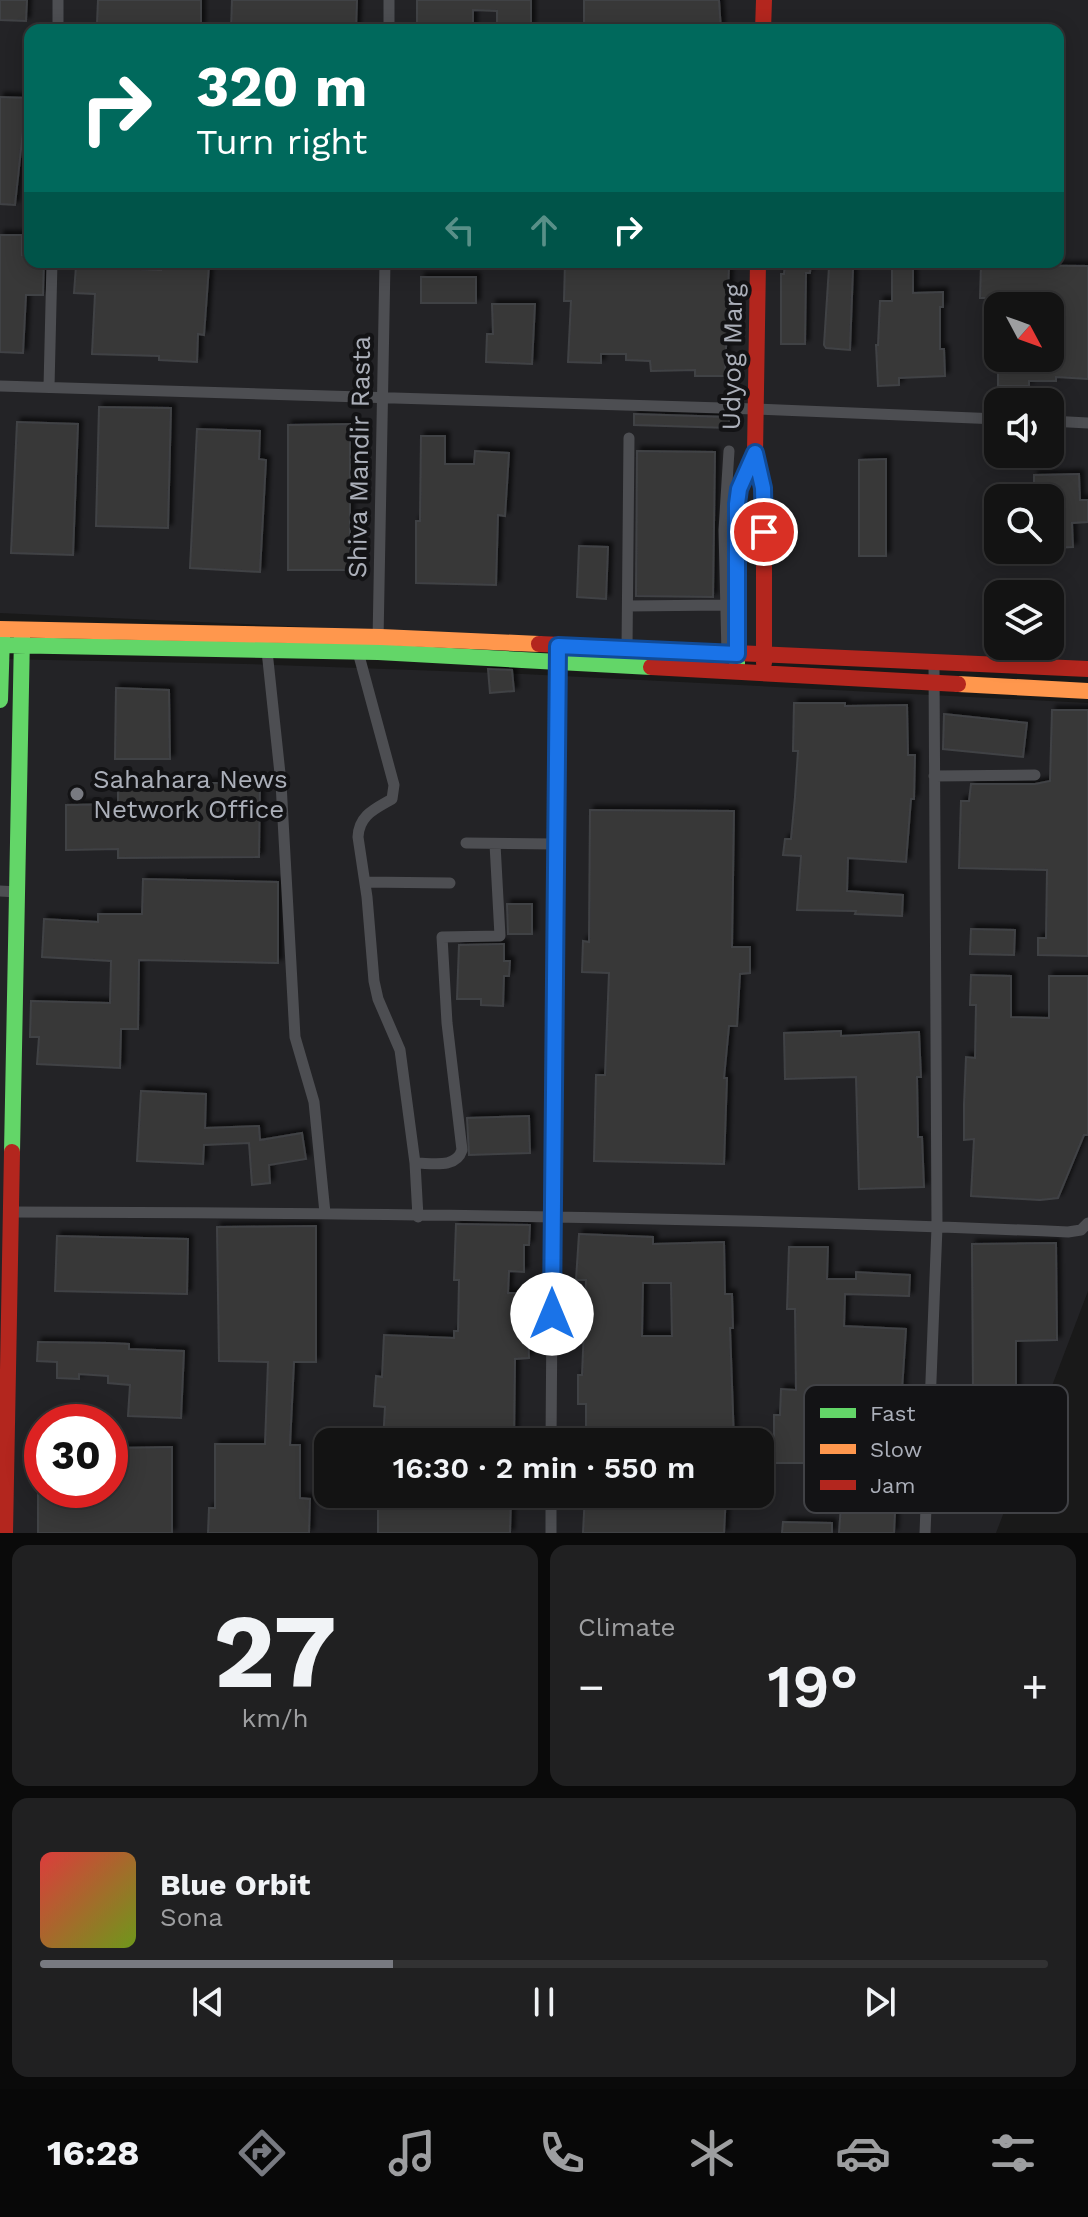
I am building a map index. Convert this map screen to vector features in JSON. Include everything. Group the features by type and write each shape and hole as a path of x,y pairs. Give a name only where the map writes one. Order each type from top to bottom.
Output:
{"main road":[{"path":"763,24 764,0"},
{"name":"Udyog Marg","path":"758,268 755,453 764,502 763,673"},
{"name":"Udyog Marg","path":"737,673 732,654 737,504 739,489 755,453"},
{"path":"0,700 1,637 267,651 358,652 378,645"},
{"path":"22,638 378,645 557,654 737,673 1088,691"},
{"path":"5,1533 22,638"},
{"path":"557,654 627,649 934,665 1088,669"}],"street":[{"path":"58,0 58,24"},
{"path":"389,0 389,24"},
{"path":"49,387 52,268"},
{"name":"Shiva Mandir Rasta","path":"378,645 385,268"},
{"path":"0,386 984,418"},
{"path":"1064,422 1088,423"},
{"path":"627,649 629,438"},
{"path":"729,451 724,530 725,605 732,654"},
{"path":"628,606 725,605"},
{"path":"267,651 281,783 295,1037 314,1102 325,1213"},
{"path":"358,652 394,791 392,799 367,813 358,828 374,981 378,999 400,1050 415,1163 418,1217"},
{"path":"551,1428 557,654"},
{"path":"931,1385 937,1227 934,665"},
{"path":"934,776 1035,775"},
{"path":"466,843 555,844"},
{"path":"415,1163 454,1162 462,1150 447,1023 442,937 500,936 495,844"},
{"path":"365,882 450,883"},
{"path":"0,891 17,892"},
{"path":"11,1212 325,1213 1068,1232 1086,1227"},
{"path":"551,1508 551,1533"},
{"path":"925,1533 926,1513"}],"shaded area":[{"path":"0,0 1088,0 1088,662 1044,660 1064,660 1064,580 984,580 984,657 0,613"},
{"path":"0,659 523,674 1088,703 1088,1291 1052,1385 804,1385 804,1513 1004,1513 996,1533 0,1533"}],"building":[{"path":"0,0 27,0 26,21 0,20"},
{"path":"98,0 201,0 201,24 97,24"},
{"path":"232,0 357,0 356,24 231,24"},
{"path":"417,0 531,0 531,24 497,24 497,11 473,10 473,24 417,24"},
{"path":"584,0 719,0 721,24 584,24"},
{"path":"0,97 24,98 24,131 15,205 0,204"},
{"path":"0,235 22,235 24,268 44,268 43,295 26,295 23,353 0,352"},
{"path":"1088,266 1088,379 1056,377 1056,381 1029,381 1029,386 998,386 998,372 1064,372 1064,292 984,292 984,298 980,298 981,268"},
{"path":"76,268 209,268 204,335 198,334 197,362 159,360 159,356 92,354 95,294 74,293"},
{"path":"565,268 729,268 725,376 695,376 695,370 651,371 650,361 626,360 626,354 601,354 601,363 568,362 571,301 564,301"},
{"path":"784,268 810,268 810,273 806,273 805,344 781,344 781,274 784,274"},
{"path":"829,268 853,269 850,350 826,348"},
{"path":"892,268 913,268 913,293 943,292 940,349 944,349 945,376 899,378 899,385 878,386 876,345 880,301 892,301"},
{"path":"421,277 476,277 476,303 421,303"},
{"path":"492,304 535,304 532,364 486,362 487,334 493,334"},
{"path":"99,407 171,408 168,528 96,526"},
{"path":"634,414 729,417 729,428 634,425"},
{"path":"17,422 78,424 73,555 11,553"},
{"path":"350,424 350,570 288,570 288,425"},
{"path":"197,429 260,431 259,459 266,460 260,572 190,568"},
{"path":"421,436 445,436 445,464 474,464 475,451 509,453 505,516 498,515 496,585 416,583"},
{"path":"637,451 715,452 713,597 636,596"},
{"path":"886,459 886,556 859,556 859,460"},
{"path":"1079,474 1080,500 1088,500 1088,522 1072,523 1073,547 1064,547 1064,484 1034,484 1034,475"},
{"path":"579,546 608,547 606,599 577,597"},
{"path":"488,669 512,670 514,691 490,693"},
{"path":"116,688 169,690 170,759 115,759"},
{"path":"794,703 907,705 908,755 915,755 914,799 911,799 906,862 848,858 847,891 903,895 902,916 797,910 801,856 783,855 785,839 791,839 795,797 798,751 793,751"},
{"path":"1052,710 1088,710 1088,956 1038,955 1038,938 1046,938 1047,870 959,868 961,801 969,801 971,784 1035,784 1050,781"},
{"path":"944,714 1027,723 1023,757 943,749"},
{"path":"118,783 260,783 259,857 118,858 118,849 66,850 66,805 118,804"},
{"path":"590,810 734,811 732,947 750,947 750,973 740,974 737,1026 729,1026 724,1078 727,1078 724,1164 594,1161 596,1075 605,1075 609,973 582,972 583,941 589,942"},
{"path":"143,879 278,882 278,963 139,960 138,1029 121,1029 120,1068 37,1064 39,1037 30,1037 31,1001 110,1003 111,961 42,957 44,919 98,922 98,914 142,914"},
{"path":"507,904 532,904 532,934 508,934"},
{"path":"971,929 1015,930 1014,955 970,954"},
{"path":"504,944 504,961 510,961 509,976 504,976 503,1006 481,1005 481,999 457,999 459,945"},
{"path":"971,975 1011,976 1011,1017 1049,1018 1049,976 1088,976 1088,1135 1084,1135 1058,1198 1040,1200 971,1196 974,1139 964,1140 964,1105 966,1057 975,1058 976,1005 970,1005"},
{"path":"841,1031 841,1036 919,1032 921,1077 917,1077 918,1137 922,1137 924,1187 859,1189 856,1077 785,1079 784,1033"},
{"path":"141,1091 206,1094 205,1128 259,1126 260,1140 302,1133 306,1159 269,1165 270,1183 252,1185 249,1143 204,1145 203,1164 137,1161"},
{"path":"529,1116 530,1153 469,1155 467,1118"},
{"path":"456,1224 530,1225 529,1245 524,1245 524,1272 509,1271 508,1293 518,1293 517,1329 528,1328 529,1358 515,1359 514,1428 384,1428 385,1407 374,1406 376,1376 382,1377 384,1335 454,1338 454,1331 458,1331 459,1280 454,1280"},
{"path":"316,1226 316,1362 294,1362 290,1445 300,1445 300,1498 310,1499 309,1533 208,1533 209,1508 215,1508 215,1444 265,1444 268,1362 219,1361 217,1227"},
{"path":"579,1234 653,1237 653,1244 724,1242 725,1294 732,1294 734,1428 586,1428 586,1404 578,1404 578,1375 582,1375 586,1280 576,1280","holes":["643,1283 671,1283 672,1336 642,1336"]},
{"path":"57,1236 188,1239 187,1294 55,1291"},
{"path":"1056,1243 1057,1340 1016,1341 1016,1385 973,1385 972,1244"},
{"path":"789,1247 828,1247 827,1279 856,1279 856,1272 910,1275 909,1296 845,1294 844,1326 906,1329 902,1385 804,1385 804,1463 774,1463 774,1415 780,1415 781,1389 796,1390 795,1309 787,1309"},
{"path":"38,1342 129,1344 129,1349 184,1351 181,1418 128,1416 130,1385 108,1383 108,1376 79,1374 79,1379 57,1378 57,1362 37,1361"},
{"path":"172,1447 172,1533 38,1533 38,1508 128,1508 128,1448"},
{"path":"378,1508 511,1508 510,1533 378,1533"},
{"path":"584,1508 725,1508 724,1533 583,1533"},
{"path":"840,1513 895,1513 894,1533 839,1533"},
{"path":"783,1522 832,1523 832,1533 782,1533"}],"traffic: fast":[{"path":"737,664 737,504 739,489 755,453"},
{"path":"12,1152 22,636"},
{"path":"0,700 2,637"},
{"path":"0,645 378,652 651,667"}],"traffic: slow":[{"path":"0,629 381,637 539,644"},
{"path":"958,684 1088,691"}],"traffic: jam":[{"path":"763,24 764,0"},
{"path":"758,268 755,453 764,502 764,663"},
{"path":"539,644 1088,669"},
{"path":"651,667 958,684"},
{"path":"5,1533 12,1152"}],"place":[{"name":"Sahahara News Network Office","path":"77,794"}],"route":[{"path":"552,1314 558,646 737,654 737,504 739,489 755,453 763,488 764,532"}]}
